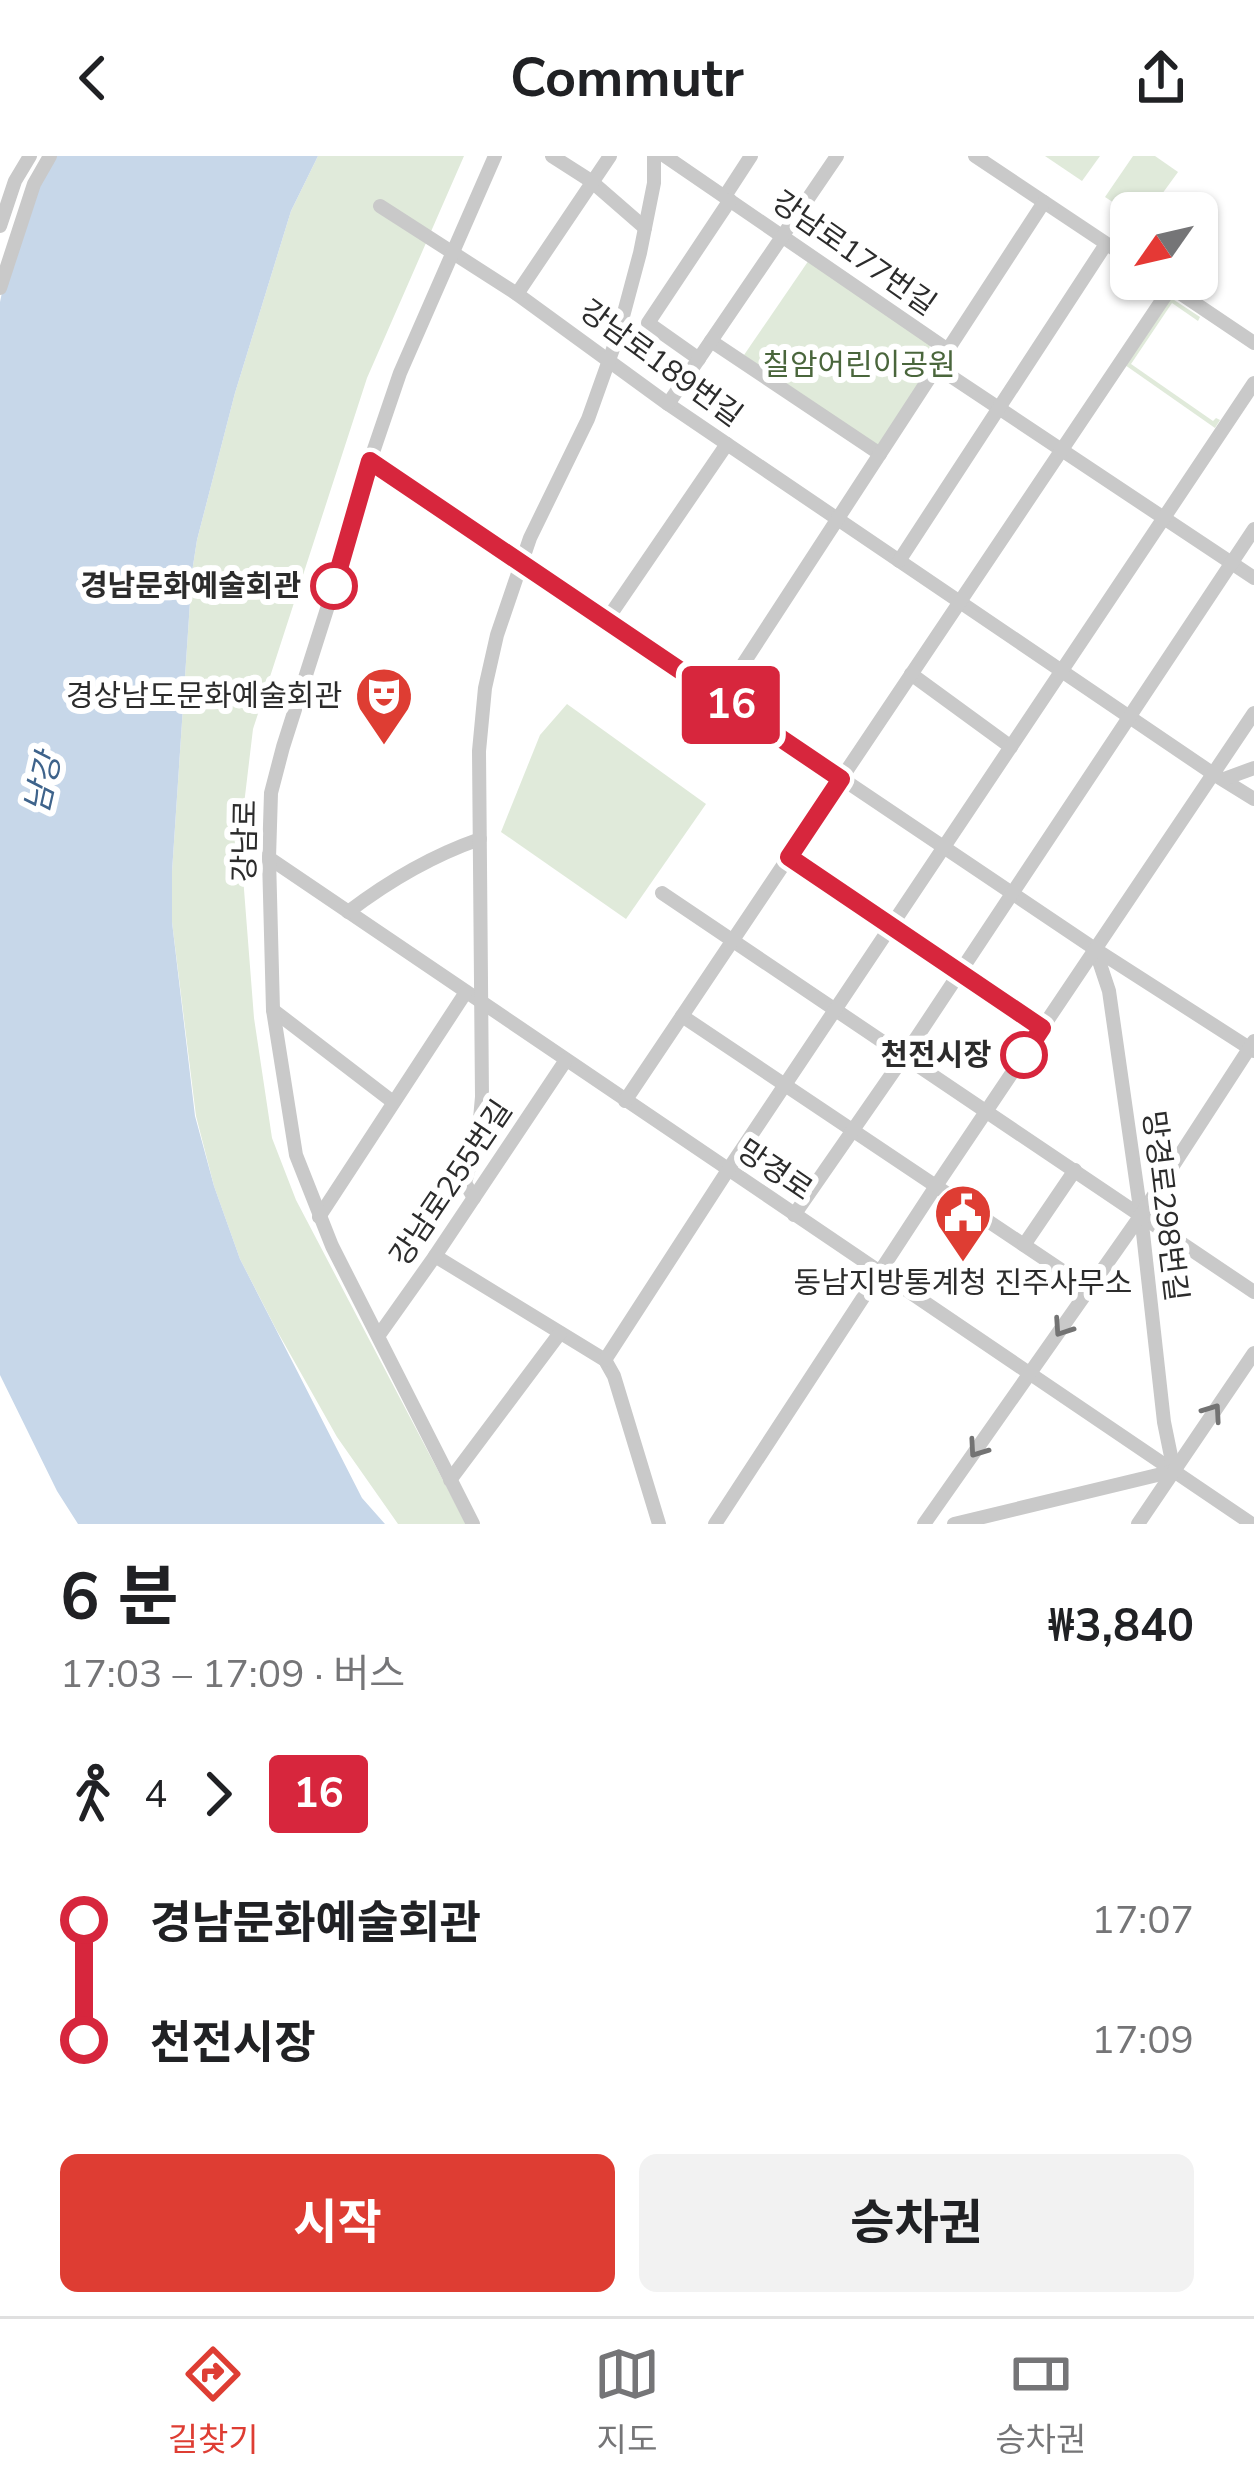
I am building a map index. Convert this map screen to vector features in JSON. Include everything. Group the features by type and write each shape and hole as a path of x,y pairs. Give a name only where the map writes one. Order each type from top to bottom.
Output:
{"street":[{"path":"0,226 15,181 30,156"},
{"path":"0,288 34,184 50,156"},
{"name":"강남로","path":"472,1524 319,1217 296,1155 273,1010 269,858 271,793 370,461 400,373 495,156"},
{"path":"552,156 591,181 645,228"},
{"path":"517,294 610,156"},
{"path":"728,198 751,156"},
{"path":"668,404 837,156"},
{"path":"975,156 1110,247"},
{"path":"474,1198 465,1183 482,1097 479,752 485,688 496,635 520,565 588,419 618,335 654,183 665,157"},
{"name":"강남로177번길","path":"665,157 948,350"},
{"name":"강남로177번길","path":"648,323 728,198"},
{"name":"강남로177번길","path":"880,454 1044,202"},
{"name":"강남로189번길","path":"380,206 517,294 668,404 1254,799"},
{"path":"899,561 1106,244"},
{"path":"626,1101 1062,450 1155,300"},
{"path":"1190,300 1254,343"},
{"name":"강남로189번길","path":"648,323 698,359"},
{"name":"강남로189번길","path":"711,341 880,454"},
{"path":"937,367 1254,578"},
{"path":"604,1360 1254,382"},
{"path":"606,622 727,444"},
{"path":"721,698 880,454"},
{"path":"370,461 1095,949 1252,1047 1142,1215 924,1524"},
{"path":"794,1215 1254,529"},
{"path":"911,674 1011,747"},
{"path":"715,1524 1095,949 1218,776 1254,713"},
{"path":"1218,776 1254,768"},
{"path":"348,912 408,871 480,838"},
{"path":"789,857 1042,1028"},
{"name":"망경로","path":"269,858 1252,1524"},
{"path":"662,893 1254,1292"},
{"name":"망경로298번길","path":"1095,949 1109,992 1174,1472"},
{"path":"319,1217 466,992"},
{"path":"273,1010 393,1102"},
{"path":"682,1016 1088,1288"},
{"name":"강남로255번길","path":"379,1335 566,1060"},
{"path":"1024,1245 1075,1170"},
{"path":"435,1256 604,1360 614,1376 659,1524"},
{"path":"450,1480 560,1333"},
{"path":"1138,1524 1254,1353"},
{"path":"954,1524 1174,1472"}],"green space":[{"path":"318,156 464,156 367,378 253,729 240,838 254,1018 272,1138 296,1200 466,1524 398,1524 337,1437 240,1259 196,1116 172,922 197,540 235,393 291,211"},
{"path":"1045,156 1100,156 1082,181"},
{"path":"1133,156 1155,156 1178,172 1163,192 1110,192 1110,200 1105,197"},
{"name":"칠암어린이공원","path":"809,260 930,341 928,372 876,449 744,355"},
{"path":"1170,300 1200,317 1198,321 1172,303 1131,364 1213,421 1220,420 1215,428 1125,365"},
{"path":"567,704 706,804 626,919 501,832 540,735"}],"water":[{"name":"남강","path":"50,156 318,156 291,211 235,393 197,540 172,922 195,1116 214,1186 240,1259 362,1498 385,1524 78,1524 0,1375 0,302 17,220"}],"bus line":[{"name":"16","path":"334,586 370,461 841,779 789,857 1042,1028 1024,1055"}],"place":[{"name":"경남문화예술회관","path":"334,586"},
{"name":"경상남도문화예술회관","path":"384,747"},
{"name":"천전시장","path":"1024,1055"},
{"name":"동남지방통계청 진주사무소","path":"963,1264"}]}
